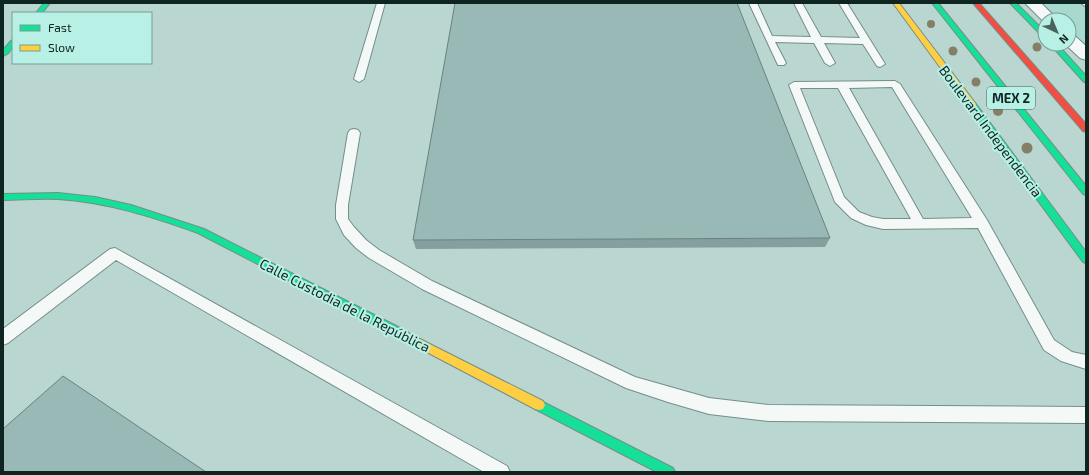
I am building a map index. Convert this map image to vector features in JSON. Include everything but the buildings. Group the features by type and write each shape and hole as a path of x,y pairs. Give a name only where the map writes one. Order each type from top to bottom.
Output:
{"main road":[{"path":"40,12 47,3"},
{"name":"Boulevard Independencia","path":"896,3 1086,259"},
{"name":"MEX 2","path":"935,3 1086,192"},
{"name":"MEX 2","path":"976,3 1086,129"},
{"path":"1013,3 1037,28"},
{"path":"3,54 12,43"},
{"path":"1060,52 1086,80"},
{"name":"Calle Custodia de la República","path":"3,197 58,196 96,200 122,205 164,217 201,231 669,472"}],"street":[{"path":"1032,3 1042,12"},
{"path":"1077,47 1086,55"}],"lane":[{"path":"359,79 381,3"},
{"path":"753,3 781,63"},
{"path":"798,3 830,63"},
{"path":"843,3 880,64"},
{"path":"769,39 866,41"},
{"path":"982,223 883,224 870,222 855,215 839,199 794,85 895,84 982,223 1049,345 1057,352 1070,359 1086,362"},
{"path":"842,85 920,224"},
{"path":"354,134 342,205 342,219 349,231 361,244 374,254 426,284 632,383 709,406 768,413 1086,415"},
{"path":"3,338 115,253 501,472"}],"shaded area":[{"path":"1035,3 1086,3 1086,54 1077,45 1077,12 1044,12"}],"traffic: fast":[{"path":"40,12 47,3"},
{"path":"935,3 1086,192"},
{"path":"1013,3 1037,28"},
{"path":"3,54 12,43"},
{"path":"1060,52 1086,80"},
{"path":"973,106 1086,259"},
{"path":"3,197 58,196 95,200 149,213 184,225 201,231 404,335"},
{"path":"539,405 669,472"}],"traffic: slow":[{"path":"896,3 973,106"},
{"path":"404,335 539,405"}],"traffic: jam":[{"path":"976,3 1086,129"}]}
